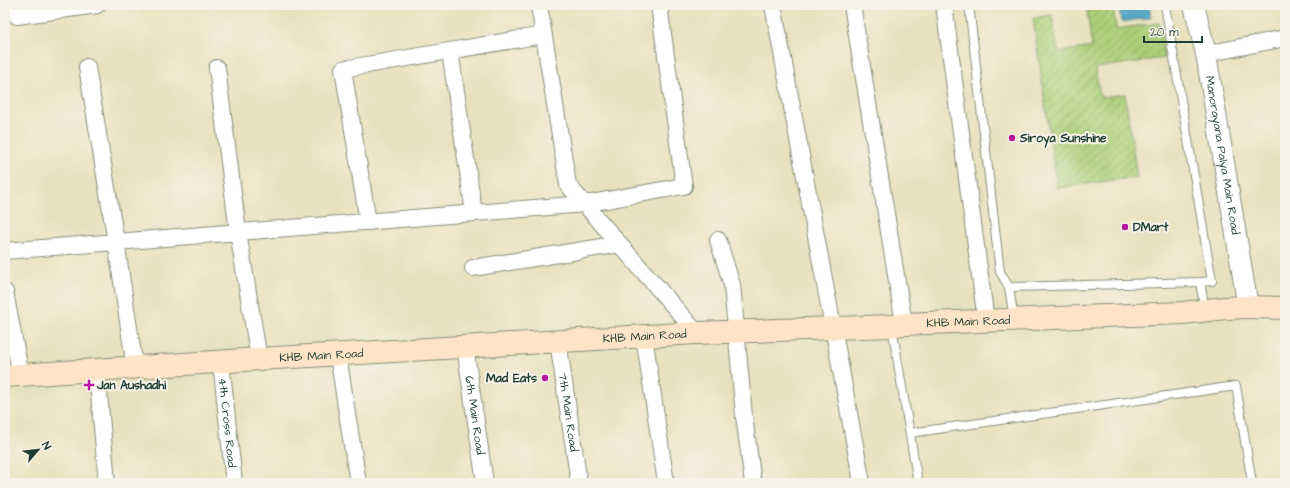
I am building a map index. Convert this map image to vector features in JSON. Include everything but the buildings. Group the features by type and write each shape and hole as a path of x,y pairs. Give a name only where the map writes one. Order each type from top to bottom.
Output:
{"main road":[{"name":"KHB Main Road","path":"13,376 259,359 697,333 1183,313 1248,306 1285,308"}],"street":[{"path":"15,5 17,16 97,5"},
{"path":"539,5 568,185 697,333"},
{"path":"5,251 585,204 684,186 659,5"},
{"path":"773,5 862,483"},
{"path":"852,5 898,325"},
{"path":"944,5 986,321"},
{"name":"Manorayana Palya Main Road","path":"1194,5 1206,54 1248,306"},
{"path":"368,222 343,69 543,35"},
{"path":"1206,54 1285,38"},
{"path":"450,51 474,213"},
{"path":"87,67 135,368"},
{"path":"217,68 238,232 259,359"},
{"path":"718,240 732,285 744,416 753,483"},
{"path":"473,268 620,244"},
{"path":"5,292 13,376"},
{"path":"644,336 666,483"},
{"name":"7th Main Road","path":"558,341 579,483"},
{"name":"6th Main Road","path":"466,347 485,483"},
{"path":"338,355 358,483"},
{"name":"4th Cross Road","path":"221,362 234,483"},
{"path":"97,370 107,483"}],"lane":[{"path":"969,5 1000,272 1009,287 1014,320"},
{"path":"1009,287 1212,281 1165,5"},
{"path":"1200,282 1205,310"},
{"path":"898,325 910,433 918,483"},
{"path":"910,433 1236,386 1252,483"}],"green space":[{"path":"1113,7 1116,29 1159,23 1164,58 1095,68 1100,97 1125,94 1137,177 1057,188 1033,18 1052,15 1058,52 1092,47 1087,11"}],"water":[{"path":"1119,5 1149,5 1151,18 1121,22"}],"place":[{"name":"Siroya Sunshine","path":"1012,138"},
{"name":"DMart","path":"1125,227"},
{"name":"Mad Eats","path":"545,378"},
{"name":"Jan Aushadhi","path":"89,385"}]}
